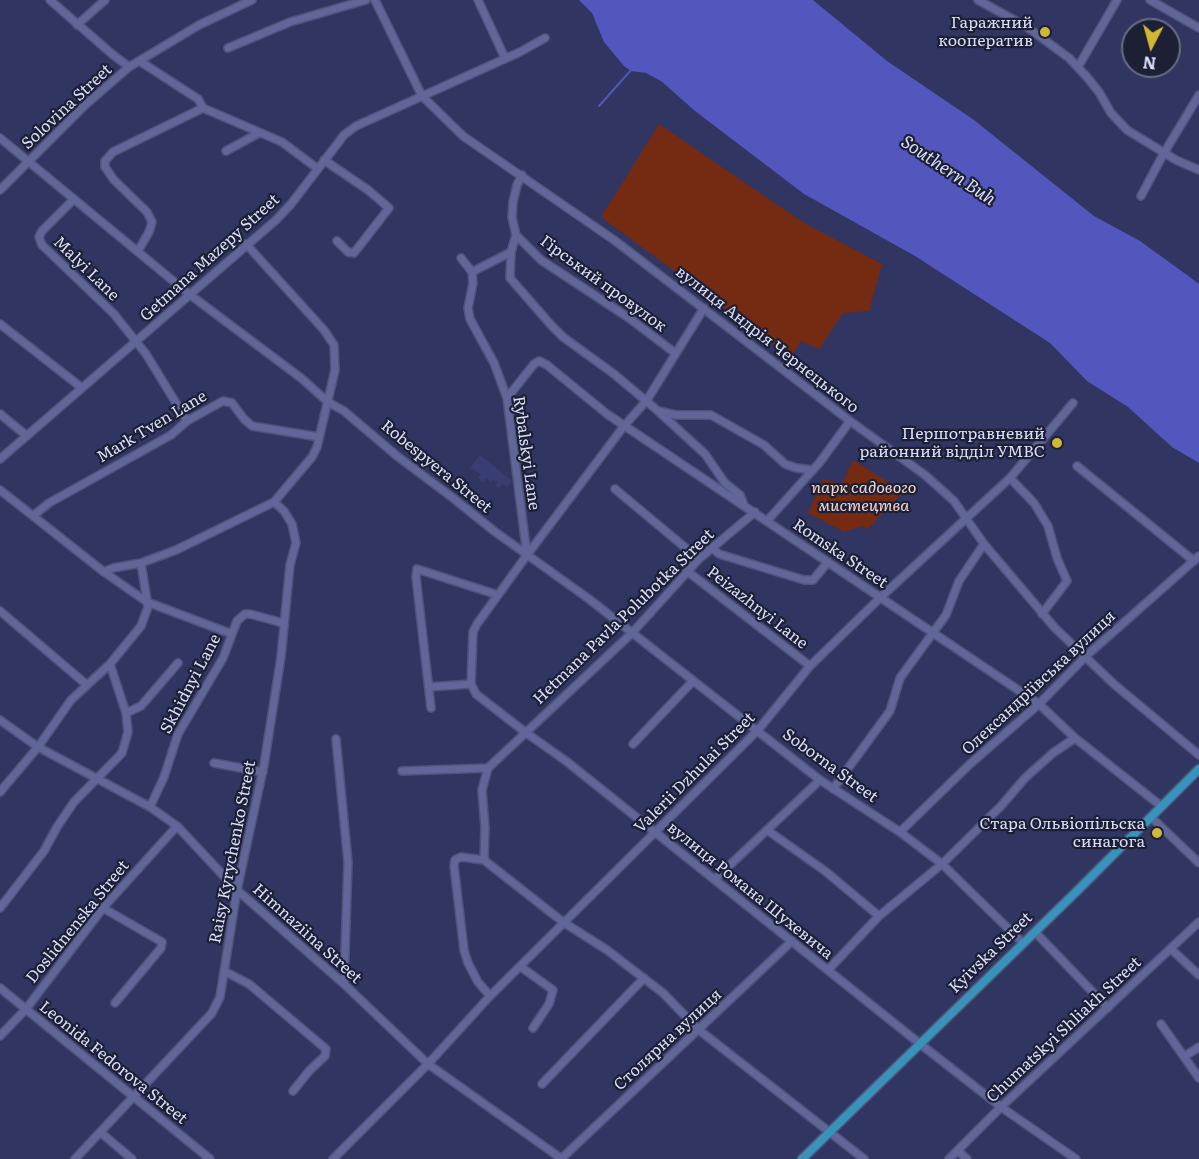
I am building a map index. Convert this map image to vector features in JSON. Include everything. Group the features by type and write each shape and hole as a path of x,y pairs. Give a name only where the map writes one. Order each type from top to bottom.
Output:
{"main road":[{"name":"Kyivska Street","path":"802,1159 1199,768"}],"street":[{"path":"50,0 129,67"},
{"path":"77,25 105,0"},
{"name":"Solovina Street","path":"0,190 84,106 129,67 141,62 198,25 252,0"},
{"path":"228,48 290,22 366,0"},
{"name":"вулиця Андрія Чернецького","path":"375,0 422,96 463,136 614,240 850,421 933,481 954,501 984,544 1042,614 1115,685 1199,755"},
{"path":"478,0 505,58"},
{"path":"978,0 1027,27 1069,58 1099,92 1112,113 1127,130 1164,153 1199,170"},
{"path":"1078,67 1117,0"},
{"path":"1150,0 1199,28"},
{"name":"Getmana Mazepy Street","path":"0,459 283,212 344,135 356,126 545,38"},
{"path":"141,62 198,99 202,108 282,142 318,169"},
{"path":"1141,196 1199,95"},
{"path":"138,251 151,227 150,217 114,180 105,167 105,160 112,152 202,108"},
{"path":"226,151 258,133"},
{"name":"Robespyera Street","path":"0,138 189,294 301,378 328,402 344,411 397,456 527,555"},
{"path":"324,160 368,190 389,208 354,253 348,252 337,241"},
{"path":"522,175 513,202 512,217 516,235 511,252 510,278 563,337 647,400 705,454 725,483 740,495 745,507"},
{"name":"Malyi Lane","path":"74,199 42,231 40,242 114,314 136,342 187,421"},
{"name":"Гірський провулок","path":"516,235 541,260 629,318 675,353"},
{"path":"104,572 141,563 176,550 274,502 318,447 335,370 334,345 324,330 246,244"},
{"path":"461,258 472,272 511,252"},
{"name":"Rybalskyi Lane","path":"472,272 473,283 468,308 470,320 494,363 507,398 527,555"},
{"path":"429,687 471,684 473,632 527,555 624,426 647,400 704,308"},
{"path":"0,324 82,388"},
{"name":"Romska Street","path":"507,398 534,364 539,362 547,365 624,426 1038,704 1075,738 1161,806"},
{"name":"Mark Tven Lane","path":"34,515 49,503 171,435 187,421 227,400 252,426 319,436"},
{"name":"Valerii Dzhulai Street","path":"333,1159 428,1064 490,996 563,922 758,730 810,666 881,597 1011,478 1072,403"},
{"path":"658,411 676,415 711,415 764,445 785,464 813,470"},
{"path":"0,414 27,436"},
{"path":"767,521 813,470 850,421"},
{"path":"1077,466 1196,558"},
{"path":"1011,478 1034,503 1048,526 1057,558 1067,581 1042,614"},
{"name":"Peizazhnyi Lane","path":"615,489 699,560"},
{"path":"0,490 104,572 147,602 232,634"},
{"name":"Raisy Kyrychenko Street","path":"75,1159 212,1013 220,996 237,890 262,771 281,657 290,565 296,543 292,524 284,511 274,502"},
{"name":"Hetmana Pavla Polubotka Street","path":"488,768 632,633 687,571 755,512"},
{"path":"833,789 890,711 900,678 946,615 959,581 984,544"},
{"path":"712,548 719,554 804,580 813,580 828,562"},
{"name":"Soborna Street","path":"527,555 589,599 820,780 900,832 942,864 1023,943"},
{"name":"Олександріївська вулиця","path":"900,832 970,764 1038,704 1085,657 1196,558"},
{"path":"0,792 38,747 71,700 110,664 141,626 148,611 141,563"},
{"path":"431,708 417,588 417,569 498,595"},
{"name":"Peizazhnyi Lane","path":"687,571 810,666"},
{"path":"0,611 87,685"},
{"name":"Skhidnyi Lane","path":"150,807 167,769 178,734 223,658 237,621 245,614 258,615 283,623"},
{"path":"126,713 141,706 178,663"},
{"path":"0,908 44,851 74,802 123,753 128,732 126,713 110,664"},
{"path":"633,744 693,681"},
{"name":"вулиця Романа Шухевича","path":"471,684 476,694 566,761 919,1043 1001,1107 1076,1159"},
{"name":"Himnaziina Street","path":"0,720 38,747 150,807 177,826 237,890 344,984 428,1064 562,1159"},
{"path":"828,970 879,916 942,864 1001,806 1025,778 1053,753 1075,738"},
{"path":"336,740 348,862 344,984"},
{"path":"214,763 262,771"},
{"path":"402,771 488,768 482,790 485,828 484,860"},
{"path":"714,879 820,780"},
{"path":"1151,817 1199,863"},
{"name":"Doslidnenska Street","path":"0,1036 26,1009 103,908 177,826"},
{"path":"767,830 825,871 879,916"},
{"path":"490,996 478,982 464,950 454,866 456,860 461,857 484,860 563,922 607,950 663,993 699,1030 864,1159"},
{"path":"103,908 162,942 161,948 115,1003"},
{"name":"Chumatskyi Shliakh Street","path":"949,1159 1001,1107 1199,922"},
{"path":"1035,932 1108,1008"},
{"name":"Столярна вулиця","path":"562,1159 792,941"},
{"path":"1171,949 1199,975"},
{"path":"521,967 553,990 549,1004 533,1028"},
{"path":"224,971 249,984 326,1049 325,1056 293,1091"},
{"path":"542,1084 644,978"},
{"name":"Leonida Fedorova Street","path":"0,988 210,1159"},
{"path":"1161,1024 1199,1078"},
{"path":"1185,1056 1199,1047"},
{"path":"100,1132 132,1159"},
{"path":"958,1151 967,1159"}],"shaded area":[{"path":"480,455 512,481 507,487 502,484 499,488 495,486 498,482 493,480 491,482 487,478 483,482 478,478 481,474 470,468"}],"green space":[{"path":"659,124 804,223 882,264 869,311 843,313 819,349 801,341 791,357 601,217"},
{"name":"парк садового мистецтва","path":"853,460 893,485 901,494 868,529 862,526 844,532 808,513 823,479 842,484"}],"water":[{"name":"Southern Buh","path":"579,0 813,0 887,61 974,120 1094,216 1140,241 1187,275 1199,284 1199,463 1172,447 1128,407 1087,381 1050,343 915,256 804,194 695,111 661,81 646,73 631,71 624,66 604,42 592,13"}],"waterway":[{"path":"599,106 631,70"}],"place":[{"name":"Гаражний кооператив","path":"1045,32"},
{"name":"Першотравневий районний відділ УМВС","path":"1057,443"},
{"name":"Стара Ольвіопільска синагога","path":"1157,833"}]}
